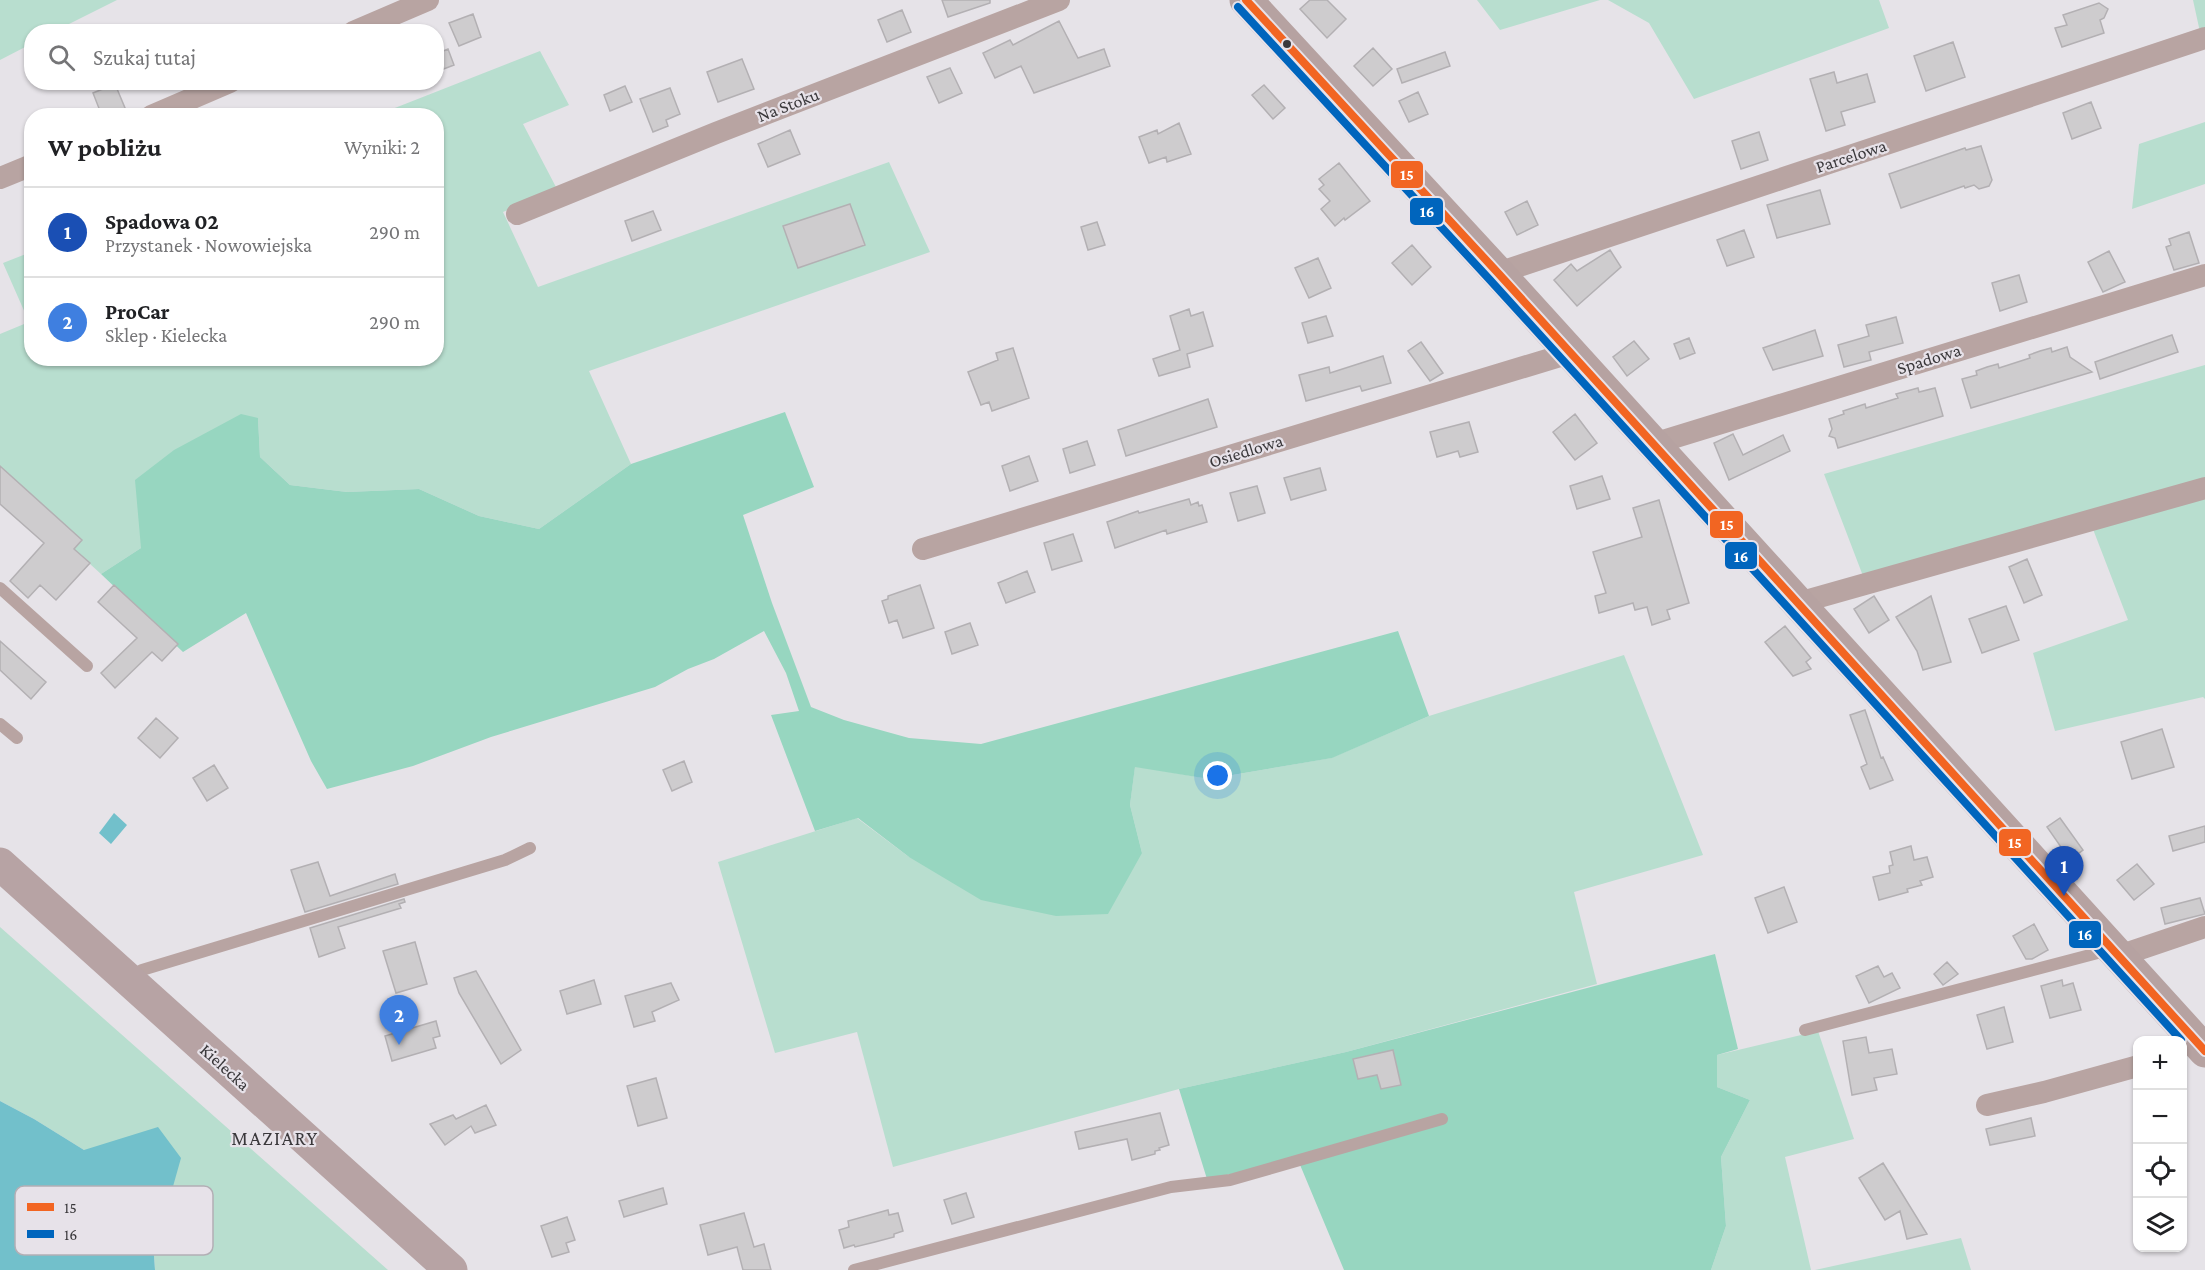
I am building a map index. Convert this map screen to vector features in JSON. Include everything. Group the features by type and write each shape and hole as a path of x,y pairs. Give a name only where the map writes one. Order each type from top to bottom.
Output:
{"main road":[{"name":"Kielecka","path":"0,864 451,1270"}],"street":[{"path":"372,24 428,0"},
{"name":"Na Stoku","path":"517,214 716,133 1059,0"},
{"path":"1246,0 1498,273 2116,953 2194,1048"},
{"name":"Parcelowa","path":"1498,273 2205,38"},
{"path":"170,108 211,90"},
{"path":"0,178 24,168"},
{"name":"Spadowa","path":"1653,444 2205,274"},
{"name":"Osiedlowa","path":"923,549 1570,353"},
{"path":"1798,603 2205,488"},
{"path":"2116,953 2205,927"},
{"path":"1987,1105 2133,1067"}],"lane":[{"path":"0,588 87,666"},
{"path":"0,724 16,738"},
{"path":"128,979 142,970 505,860 530,848"},
{"path":"1805,1030 2116,953"},
{"path":"854,1270 1171,1187 1230,1180 1442,1119"}],"green space":[{"path":"0,0 117,0 69,24 24,24 24,48 0,60"},
{"path":"1477,0 1600,0 1500,30"},
{"path":"1608,0 1879,0 1889,28 1694,99 1649,23"},
{"path":"2193,0 2205,0 2205,31 2200,32"},
{"path":"540,51 569,105 523,124 557,189 503,212 538,287 889,162 930,252 589,371 631,464 539,529 479,516 419,489 347,492 290,485 260,457 258,418 141,548 101,574 0,482 0,334 24,324 24,366 444,366 444,108 395,108"},
{"path":"2205,122 2205,184 2132,209 2139,144"},
{"path":"24,255 24,311 3,263"},
{"path":"2205,365 2205,699 2203,697 2055,731 2033,653 2128,620 2086,511 1863,576 1824,474"},
{"path":"785,412 814,487 743,515 772,603 811,707 844,720 909,738 981,744 1398,631 1429,716 1332,758 1209,779 1135,767 1130,805 1142,853 1108,914 1056,916 981,900 909,857 858,818 815,831 771,715 799,711 786,673 764,631 714,659 688,669 655,687 491,737 413,766 327,789 311,761 246,613 183,652 101,574 141,548 135,480 174,450 241,414 258,418 260,457 290,485 347,492 419,489 479,516 539,529 631,464"},
{"path":"1624,655 1703,855 1574,892 1597,984 1346,1052 1179,1089 893,1167 857,1032 775,1053 718,862 857,818 909,857 1142,853 1130,805 1135,766 1209,779 1331,758 1429,716"},
{"path":"0,927 388,1270 155,1270 154,1255 213,1255 213,1186 163,1186 84,1150 0,1101"},
{"path":"1715,954 1738,1049 1717,1055 1717,1087 1750,1100 1721,1157 1726,1226 1711,1270 1344,1270 1298,1160 1207,1179 1179,1089 1346,1052"},
{"path":"1818,1031 1854,1139 1785,1157 1811,1270 1711,1270 1726,1226 1721,1157 1750,1100 1717,1087 1717,1055"},
{"path":"1961,1238 1971,1270 1815,1270"}],"water":[{"path":"114,813 127,825 111,844 99,833"},
{"path":"0,1101 84,1150 158,1127 181,1158 173,1186 15,1186 15,1255 154,1255 155,1270 0,1270"}],"building":[{"path":"942,0 990,0 990,3 948,17"},
{"path":"1310,0 1327,0 1346,19 1327,38 1300,9"},
{"path":"2099,3 2108,9 2104,18 2100,20 2104,33 2062,47 2055,28 2067,25 2063,15"},
{"path":"902,10 911,32 887,42 878,20"},
{"path":"473,14 481,37 459,46 449,23"},
{"path":"1059,21 1078,58 1104,49 1110,66 1034,93 1021,66 995,78 983,53 1010,40 1013,45"},
{"path":"1953,42 1965,77 1926,91 1914,56"},
{"path":"1373,48 1392,69 1373,86 1354,66"},
{"path":"448,49 454,65 444,69 444,51"},
{"path":"1445,52 1450,66 1402,83 1397,69"},
{"path":"742,59 754,89 718,102 707,72"},
{"path":"950,68 962,93 939,103 927,77"},
{"path":"1834,72 1837,83 1867,74 1875,102 1841,112 1845,125 1826,131 1810,79"},
{"path":"1264,85 1285,108 1273,119 1252,95"},
{"path":"625,86 632,102 610,111 604,95"},
{"path":"670,88 680,114 666,120 668,126 653,132 640,99"},
{"path":"100,90 118,90 125,108 99,108 93,93"},
{"path":"1418,92 1428,114 1409,122 1399,101"},
{"path":"2091,102 2101,128 2072,139 2063,113"},
{"path":"1179,123 1191,154 1167,162 1166,157 1149,163 1139,137 1157,130 1158,134"},
{"path":"790,130 800,154 768,167 758,144"},
{"path":"1759,132 1768,160 1741,169 1732,141"},
{"path":"1981,146 1992,180 1989,186 1979,189 1974,185 1965,188 1964,186 1901,208 1889,174 1965,148 1966,150"},
{"path":"1339,163 1370,201 1335,226 1321,209 1330,201 1319,189 1324,185 1319,179"},
{"path":"1820,190 1830,224 1777,238 1767,205"},
{"path":"1527,201 1538,225 1517,235 1505,212"},
{"path":"850,204 865,245 798,268 783,226"},
{"path":"653,211 661,230 632,241 625,221"},
{"path":"1097,222 1105,245 1088,250 1081,227"},
{"path":"1744,230 1754,257 1727,266 1717,240"},
{"path":"2189,232 2199,263 2174,270 2166,247 2171,245 2169,239"},
{"path":"1412,245 1431,267 1412,285 1392,263"},
{"path":"1610,250 1621,267 1577,306 1554,280 1571,264 1577,271"},
{"path":"2109,251 2125,282 2103,292 2088,262"},
{"path":"1318,258 1331,288 1309,298 1295,268"},
{"path":"2019,275 2027,302 2000,311 1992,283"},
{"path":"1189,309 1191,316 1203,312 1213,346 1187,354 1190,367 1159,376 1153,359 1180,350 1170,316"},
{"path":"1326,316 1333,336 1308,343 1302,323"},
{"path":"1896,317 1903,343 1869,352 1871,360 1844,367 1838,345 1869,336 1866,325"},
{"path":"1815,330 1823,356 1773,370 1763,348"},
{"path":"2172,335 2178,352 2100,379 2095,362"},
{"path":"1689,338 1695,353 1680,359 1674,344"},
{"path":"1634,341 1649,359 1627,376 1613,357"},
{"path":"1421,342 1443,373 1430,381 1408,351"},
{"path":"2067,347 2070,357 2092,372 1971,408 1962,379 1977,375 1976,371 1987,367 1998,364 1999,368 2030,358 2029,355 2040,351 2051,348 2052,352"},
{"path":"1013,348 1029,398 992,411 989,402 981,405 968,372 998,360 996,353"},
{"path":"1383,356 1391,383 1362,391 1360,386 1306,401 1299,375 1329,367 1330,373"},
{"path":"1918,388 1919,392 1935,388 1943,416 1838,448 1835,438 1829,436 1832,429 1829,419 1844,414 1843,411 1865,404 1866,408 1898,398 1896,394"},
{"path":"1208,399 1217,427 1126,456 1118,430"},
{"path":"1575,414 1597,443 1575,460 1553,432"},
{"path":"1469,422 1478,452 1460,457 1458,451 1437,457 1430,432"},
{"path":"1733,434 1743,455 1783,435 1790,451 1729,480 1714,443"},
{"path":"1087,441 1095,465 1070,473 1063,449"},
{"path":"1029,456 1038,481 1010,491 1002,466"},
{"path":"0,466 82,540 74,549 90,563 56,600 40,585 28,598 10,581 44,543 0,504"},
{"path":"1320,468 1326,490 1291,500 1284,478"},
{"path":"1602,476 1610,499 1577,509 1570,486"},
{"path":"1257,486 1265,513 1238,521 1230,493"},
{"path":"1189,499 1191,505 1198,502 1199,506 1202,505 1207,522 1167,534 1166,530 1115,548 1107,522 1138,511 1139,513"},
{"path":"1659,500 1689,603 1667,610 1670,619 1652,625 1647,607 1635,610 1633,603 1599,613 1595,596 1606,593 1593,552 1642,537 1633,508"},
{"path":"1073,534 1082,561 1052,570 1044,543"},
{"path":"2027,559 2042,595 2024,603 2009,567"},
{"path":"1027,571 1035,592 1006,603 998,583"},
{"path":"114,585 178,644 162,661 152,652 115,688 101,673 137,638 98,602"},
{"path":"920,585 934,628 903,638 897,620 889,623 882,601 888,599 888,596"},
{"path":"1874,596 1889,620 1869,633 1854,609"},
{"path":"1931,596 1951,662 1923,670 1917,651 1896,617"},
{"path":"2006,606 2019,640 1982,653 1969,619"},
{"path":"970,623 978,645 952,654 945,632"},
{"path":"1785,626 1811,658 1806,662 1811,669 1793,676 1765,642"},
{"path":"0,641 46,682 31,699 0,670"},
{"path":"1865,710 1881,758 1883,757 1893,780 1870,789 1861,767 1867,764 1850,715"},
{"path":"156,718 178,738 160,758 138,738"},
{"path":"2162,729 2174,767 2132,779 2121,742"},
{"path":"684,761 692,782 672,791 663,770"},
{"path":"214,765 228,788 207,801 193,778"},
{"path":"2060,818 2083,850 2070,860 2047,827"},
{"path":"2205,826 2205,842 2173,851 2169,836"},
{"path":"1911,846 1914,860 1927,857 1933,877 1920,881 1922,885 1907,889 1908,892 1879,900 1873,877 1890,873 1889,866 1893,865 1890,852"},
{"path":"318,862 330,896 395,874 398,884 305,912 291,870"},
{"path":"2137,864 2154,884 2134,900 2117,880"},
{"path":"1784,887 1797,922 1768,933 1755,898"},
{"path":"2200,898 2205,914 2165,924 2161,908"},
{"path":"404,899 405,902 399,904 401,908 338,927 345,948 319,957 310,928"},
{"path":"2034,924 2048,950 2032,959 2026,959 2013,936"},
{"path":"415,942 427,984 396,993 383,951"},
{"path":"1947,962 1958,974 1943,985 1934,974"},
{"path":"1878,966 1884,977 1892,973 1900,988 1869,1003 1856,976"},
{"path":"476,971 521,1050 501,1064 459,993 454,978"},
{"path":"594,980 601,1004 567,1014 560,991"},
{"path":"2062,980 2063,986 2073,983 2081,1010 2050,1018 2041,986"},
{"path":"671,983 679,1000 652,1012 655,1021 634,1027 625,996"},
{"path":"2004,1007 2013,1042 1987,1049 1977,1015"},
{"path":"436,1021 440,1036 433,1038 436,1048 392,1061 385,1036"},
{"path":"1866,1037 1869,1053 1892,1049 1897,1074 1874,1078 1877,1090 1852,1095 1843,1041"},
{"path":"1393,1050 1401,1085 1381,1089 1377,1075 1358,1079 1353,1059"},
{"path":"656,1078 667,1118 638,1126 627,1086"},
{"path":"486,1105 496,1125 475,1133 471,1126 445,1145 430,1124 453,1115 456,1119"},
{"path":"1160,1113 1169,1145 1159,1148 1160,1150 1155,1151 1155,1154 1132,1160 1127,1139 1079,1149 1075,1132"},
{"path":"2031,1118 2035,1136 1990,1145 1986,1129"},
{"path":"1883,1163 1927,1234 1907,1239 1900,1211 1885,1220 1859,1178"},
{"path":"663,1188 667,1204 624,1217 619,1201"},
{"path":"966,1193 974,1217 952,1224 944,1200"},
{"path":"888,1210 889,1215 898,1213 903,1231 894,1234 894,1237 844,1248 839,1230 849,1227 848,1221"},
{"path":"744,1213 754,1247 764,1244 771,1270 743,1270 737,1247 708,1255 700,1225"},
{"path":"567,1217 575,1240 566,1243 569,1252 552,1257 541,1226"}],"transit line":[{"name":"15","path":"1246,0 1498,273 2205,1051"},
{"name":"16","path":"1238,7 1490,280 2177,1036"}],"place":[{"name":"Spadowa 02","path":"2064,896"},
{"name":"ProCar","path":"399,1045"}],"district":[{"name":"MAZIARY","path":"275,1138"}]}
